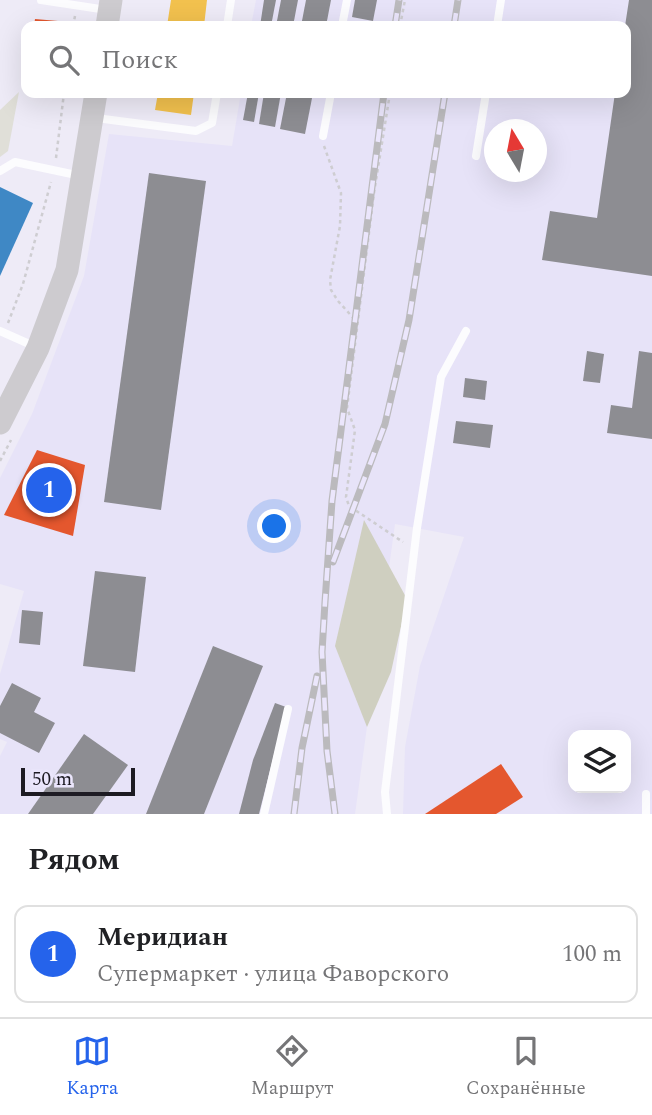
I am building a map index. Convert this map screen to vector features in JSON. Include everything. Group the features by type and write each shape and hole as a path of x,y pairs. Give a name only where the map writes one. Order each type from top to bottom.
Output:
{"street":[{"path":"0,423 38,348 67,270 95,98"}],"lane":[{"path":"41,0 109,12"},
{"path":"228,21 231,0"},
{"path":"343,21 347,0"},
{"path":"498,21 501,0"},
{"path":"93,117 196,131 212,123 216,98"},
{"path":"323,136 330,98"},
{"path":"476,156 485,98"},
{"path":"0,171 15,162 83,176"},
{"path":"387,814 385,792 417,528 441,377 466,331"},
{"path":"2,332 38,348"},
{"path":"264,814 288,709"},
{"path":"646,794 646,814"}],"path":[{"path":"401,21 405,0"},
{"path":"2,332 23,284 54,171 63,98"},
{"path":"389,98 347,408 355,430 346,497 349,506 416,553"},
{"path":"323,136 341,193 340,226 330,280 331,290 358,322"}],"shaded area":[{"path":"256,0 652,0 652,814 403,814 405,747 420,666 464,537 395,524 355,814 0,814 0,756 7,742 0,739 0,674 24,591 0,584 0,478 32,414 84,276 109,134 232,146 240,98 631,98 631,21 252,21"},
{"path":"19,92 8,151 0,157 0,110"},
{"path":"364,520 407,599 391,672 367,727 335,646"}],"building: Жильё":[{"path":"171,0 207,0 205,21 168,21"},
{"path":"157,98 193,98 191,115 155,110"}],"building: Торговля":[{"path":"37,450 85,465 73,536 4,515"},
{"path":"501,764 523,797 496,814 425,814"}],"building: Школы":[{"path":"0,187 33,203 0,276"}],"building: Промзона":[{"path":"264,0 276,0 272,21 261,21"},
{"path":"281,0 298,0 294,21 277,21"},
{"path":"306,0 331,0 327,21 302,21"},
{"path":"355,0 377,0 373,21 352,17"},
{"path":"629,0 652,0 652,276 542,260 550,211 597,218 614,98 631,98 631,21 626,21"},
{"path":"247,98 258,98 254,122 243,120"},
{"path":"263,98 280,98 275,127 259,124"},
{"path":"286,98 312,98 305,134 280,129"},
{"path":"149,173 206,181 161,510 104,502"},
{"path":"587,351 604,354 600,383 583,381"},
{"path":"639,351 652,353 652,439 607,433 611,405 632,408"},
{"path":"465,378 487,381 485,400 463,397"},
{"path":"456,421 493,425 490,448 453,443"},
{"path":"95,571 146,577 135,672 83,666"},
{"path":"22,610 43,612 40,645 19,643"},
{"path":"213,646 263,666 204,814 146,814"},
{"path":"12,683 41,698 34,712 55,723 39,753 0,733 0,706"},
{"path":"275,703 286,707 259,814 239,814 253,760"},
{"path":"84,734 128,765 93,814 28,814"}],"railway":[{"path":"396,21 399,0"},
{"path":"455,21 458,0"},
{"path":"335,814 327,751 322,652 325,602 332,501 383,98"},
{"path":"333,562 385,424 409,320 444,98"},
{"path":"294,814 302,748 317,676"}],"place":[{"name":"Меридиан","path":"49,490"}]}
